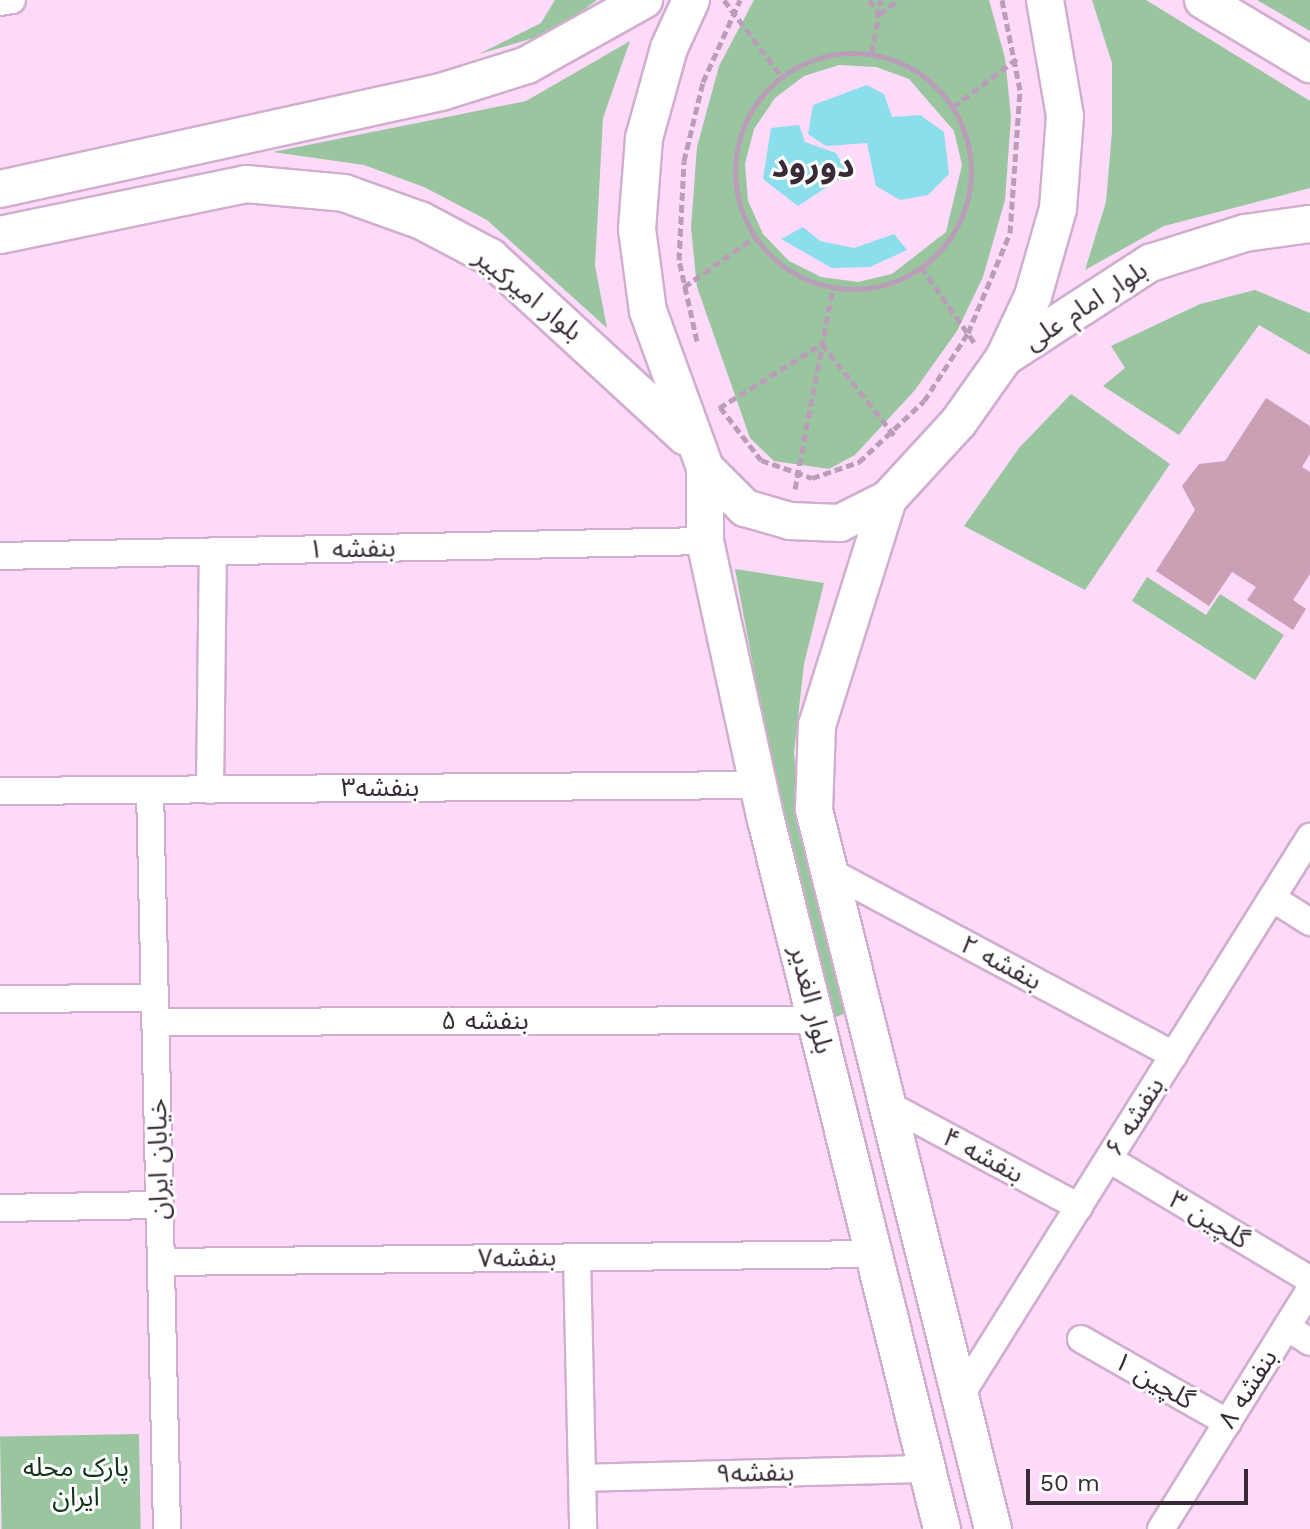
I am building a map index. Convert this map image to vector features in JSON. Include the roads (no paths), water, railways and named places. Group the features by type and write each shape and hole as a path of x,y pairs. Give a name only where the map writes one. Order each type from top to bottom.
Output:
{"main road":[{"path":"0,189 241,138 527,65 644,0"},
{"path":"691,0 669,48 644,138 637,229 648,311 696,447"},
{"path":"1203,0 1310,64"},
{"path":"888,499 1000,365 1033,296 1058,209 1065,116 1049,16"},
{"path":"241,138 246,184"},
{"name":"بلوار امیرکبیر","path":"0,235 246,184 344,193 422,221 490,257 696,447 745,508 790,521 840,523 888,499"},
{"name":"بلوار امام علی","path":"1000,365 1150,263 1245,233 1310,224"},
{"name":"بلوار الغدیر","path":"696,447 705,541 760,785 942,1529"},
{"name":"بلوار الغدیر","path":"888,499 817,725 814,810 993,1529"}],"street":[{"path":"0,2 12,0"},
{"name":"بنفشه ۱","path":"0,556 705,541"},
{"path":"210,790 213,551"},
{"name":"بنفشه۳","path":"0,791 760,785"},
{"name":"خیابان ایران","path":"150,790 167,1529"},
{"name":"بنفشه ۶","path":"960,1396 1310,837"},
{"name":"بنفشه ۲","path":"829,871 1174,1055"},
{"path":"1272,898 1310,922"},
{"name":"بنفشه ۵","path":"0,999 155,1010 816,1020"},
{"name":"بنفشه ۴","path":"887,1104 1079,1207"},
{"name":"گلچین ۳","path":"1109,1159 1310,1280"},
{"path":"0,1208 160,1205"},
{"name":"بنفشه۷","path":"161,1262 874,1254"},
{"path":"577,1257 583,1529"},
{"name":"بنفشه ۸","path":"1161,1529 1310,1290"},
{"path":"1287,1327 1310,1342"},
{"name":"گلچین ۱","path":"1081,1339 1228,1423"},
{"name":"بنفشه۹","path":"582,1478 928,1469"}],"district":[{"name":"دورود","path":"813,166"}],"park label":[{"name":"پارک محله ایران","path":"76,1483"}]}
